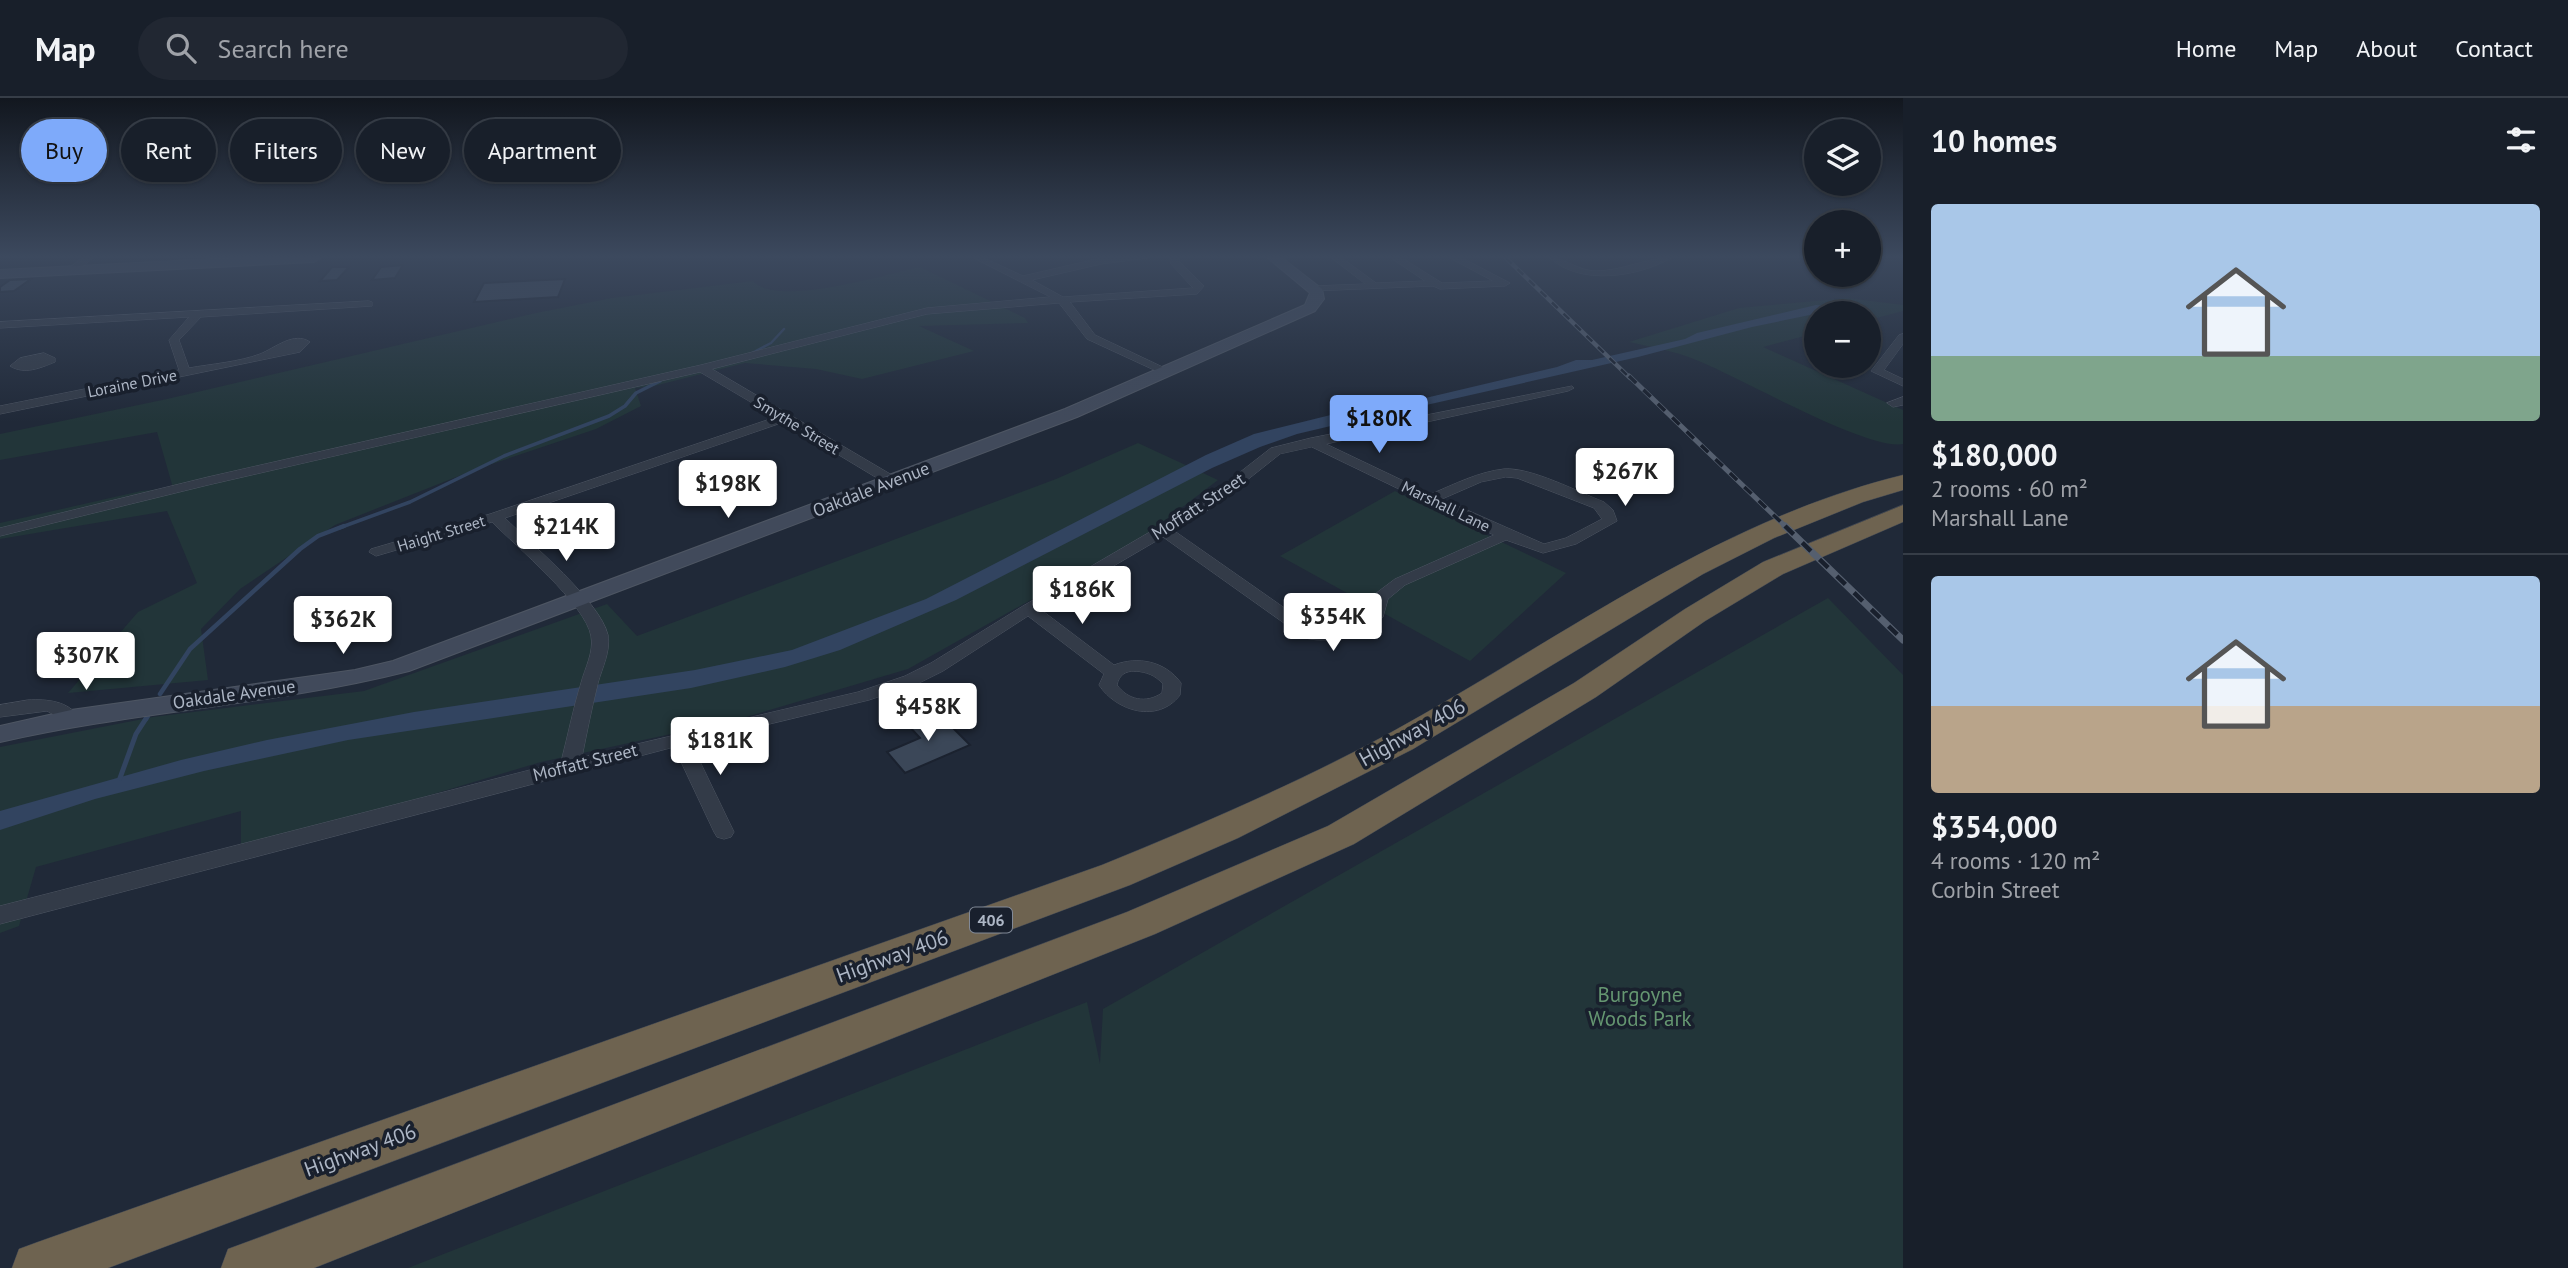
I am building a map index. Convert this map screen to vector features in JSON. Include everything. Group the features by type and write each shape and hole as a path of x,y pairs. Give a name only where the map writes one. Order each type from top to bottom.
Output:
{"highway":[{"name":"Highway 406","path":"37,1268 1102,879 1225,829 1401,741 1693,568 1765,532 1854,497 1903,482"},
{"path":"247,1268 1141,923 1341,835 1584,690 1695,615 1773,568 1903,513"}],"street":[{"path":"0,325 222,313"},
{"path":"0,532 221,478 702,368 925,313"},
{"path":"1071,313 1091,337 1165,372"},
{"name":"Oakdale Avenue","path":"71,718 355,677 401,666 1071,413 1300,313"},
{"path":"185,372 174,340 198,314"},
{"path":"1903,337 1877,371 1903,383"},
{"name":"Loraine Drive","path":"0,410 264,356"},
{"path":"0,366 16,364"},
{"name":"Smythe Street","path":"702,368 892,481"},
{"name":"Moffatt Street","path":"0,915 570,766 863,696 911,680 1208,504 1276,451 1568,388"},
{"name":"Haight Street","path":"376,552 495,517 784,418"},
{"name":"Marshall Lane","path":"1311,442 1506,535 1544,549 1571,541 1611,521 1608,513 1599,505 1506,472 1494,474 1431,499"},
{"path":"495,517 578,598 594,621 600,637 597,662 590,680 570,766"},
{"path":"1163,530 1311,634 1321,636 1344,631 1377,614 1381,597 1400,582 1506,535"},
{"path":"1029,609 1113,673"},
{"path":"0,711 50,705 62,709 71,718"},
{"path":"0,734 71,718"},
{"path":"680,739 724,832"}],"green space":[{"path":"536,313 1014,313 1025,318 1028,323 919,326 974,351 862,379 816,369 745,363 654,386 635,388 641,406 596,429 474,470 335,525 240,589 201,629 208,680 68,693 138,612 197,583 167,511 0,539 0,523 141,491 173,488 157,432 0,460 0,434 167,399"},
{"path":"1724,313 1804,313 1804,336 1763,347 1804,365 1804,378 1832,378 1903,410 1903,444 1885,443 1833,425 1715,368 1671,352 1629,342"},
{"path":"1881,313 1897,313 1881,317"},
{"path":"1138,443 1218,480 1146,535 908,669 736,720 541,762 241,851 241,811 36,867 19,926 0,933 0,747 153,717 364,691 607,604 637,636 1056,479"},
{"path":"1395,491 1566,573 1470,661 1280,556"},
{"name":"Burgoyne Woods Park","path":"1828,598 1903,675 1903,1268 408,1268 1087,1002 1100,1064 1103,1009"}],"water":[{"path":"1784,313 1804,313 1804,316 1638,357 1413,408 1405,411 1406,415 1352,421 1297,434 1212,468 956,600 840,650 785,667 691,688 348,740 204,771 95,799 0,830 0,811 181,760 267,740 414,712 695,670 792,650 926,599 1206,455 1254,434 1371,405 1400,404 1557,367 1576,360 1592,360 1685,339 1697,333"}],"building":[{"path":"936,711 970,745 905,773 887,752 920,738 906,723"}],"waterway":[{"path":"752,353 771,343 784,329"},
{"path":"339,528 410,502 504,456 609,416 625,406 636,393 660,381"},
{"path":"160,694 190,649 300,549 318,536 344,526"},
{"path":"146,719 149,714"},
{"path":"120,778 136,734 147,717"}],"railway":[{"path":"1562,313 1630,378"},
{"path":"1629,376 1787,528"},
{"path":"1785,526 1903,640"}]}
